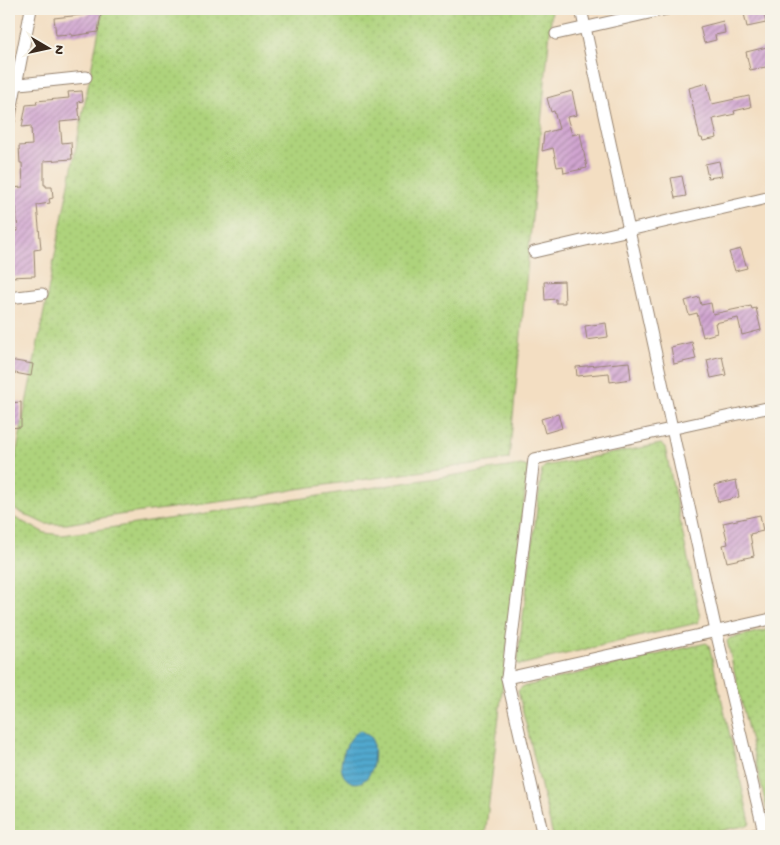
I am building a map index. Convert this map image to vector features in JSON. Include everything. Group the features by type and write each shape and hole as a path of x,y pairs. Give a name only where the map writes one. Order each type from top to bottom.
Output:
{"street":[{"path":"9,121 12,85 31,9"},
{"path":"582,9 716,632 767,833 744,836"},
{"path":"556,34 667,9"},
{"path":"12,85 86,78"},
{"path":"534,252 771,197"},
{"path":"9,298 42,294"},
{"path":"543,836 507,678 534,459 771,408"},
{"path":"507,678 771,619"}],"green space":[{"path":"103,9 552,9 509,459 67,524 45,524 9,507 9,491"},
{"path":"661,444 665,447 700,618 697,623 519,665 517,663 542,470 545,466"},
{"path":"521,465 528,467 485,836 9,836 9,515 45,533 63,535"},
{"path":"771,629 771,820 727,641 730,638"},
{"path":"706,643 709,645 750,822 749,825 694,836 553,836 518,691 522,687"}],"water":[{"path":"360,730 372,738 374,758 370,772 364,780 356,783 349,781 343,775 341,765 348,742"}],"building":[{"path":"91,9 102,9 98,32 72,36 72,34 56,35 54,18 90,14"},
{"path":"743,9 763,9 766,23 747,27"},
{"path":"723,21 725,33 715,35 716,40 704,43 700,27"},
{"path":"767,47 771,66 750,70 746,52"},
{"path":"707,83 712,104 749,96 751,107 734,111 735,114 713,119 717,138 703,141 700,138 689,88"},
{"path":"82,91 83,101 78,102 80,120 60,122 62,143 71,142 72,159 44,161 44,185 52,187 53,198 49,199 50,203 37,205 41,249 34,250 35,276 9,277 9,237 12,237 12,231 18,231 16,207 9,208 9,196 11,188 23,187 19,146 32,145 31,126 22,127 26,105 37,104 36,101 69,98 68,92"},
{"path":"572,91 577,115 567,117 572,135 580,133 587,168 564,173 563,166 557,167 553,148 542,151 544,133 559,129 554,111 551,112 547,98"},
{"path":"719,161 722,176 708,178 705,164"},
{"path":"682,176 686,196 675,198 671,178"},
{"path":"741,249 747,268 735,271 729,252"},
{"path":"564,281 565,303 556,303 556,299 545,300 544,282"},
{"path":"699,297 701,305 711,303 713,314 751,306 752,309 756,308 761,330 742,335 738,318 715,323 717,333 703,337 697,313 689,315 685,301"},
{"path":"606,323 608,337 587,340 585,326"},
{"path":"692,342 696,359 674,364 671,347"},
{"path":"722,356 726,375 711,378 707,360"},
{"path":"9,360 33,364 31,376 9,372"},
{"path":"629,362 631,379 610,382 609,373 577,376 576,367"},
{"path":"21,402 21,427 9,428 9,403"},
{"path":"558,414 562,428 545,433 541,419"},
{"path":"736,480 739,497 718,502 714,485"},
{"path":"760,515 763,531 750,534 754,556 727,562 723,545 728,544 723,523"}]}
